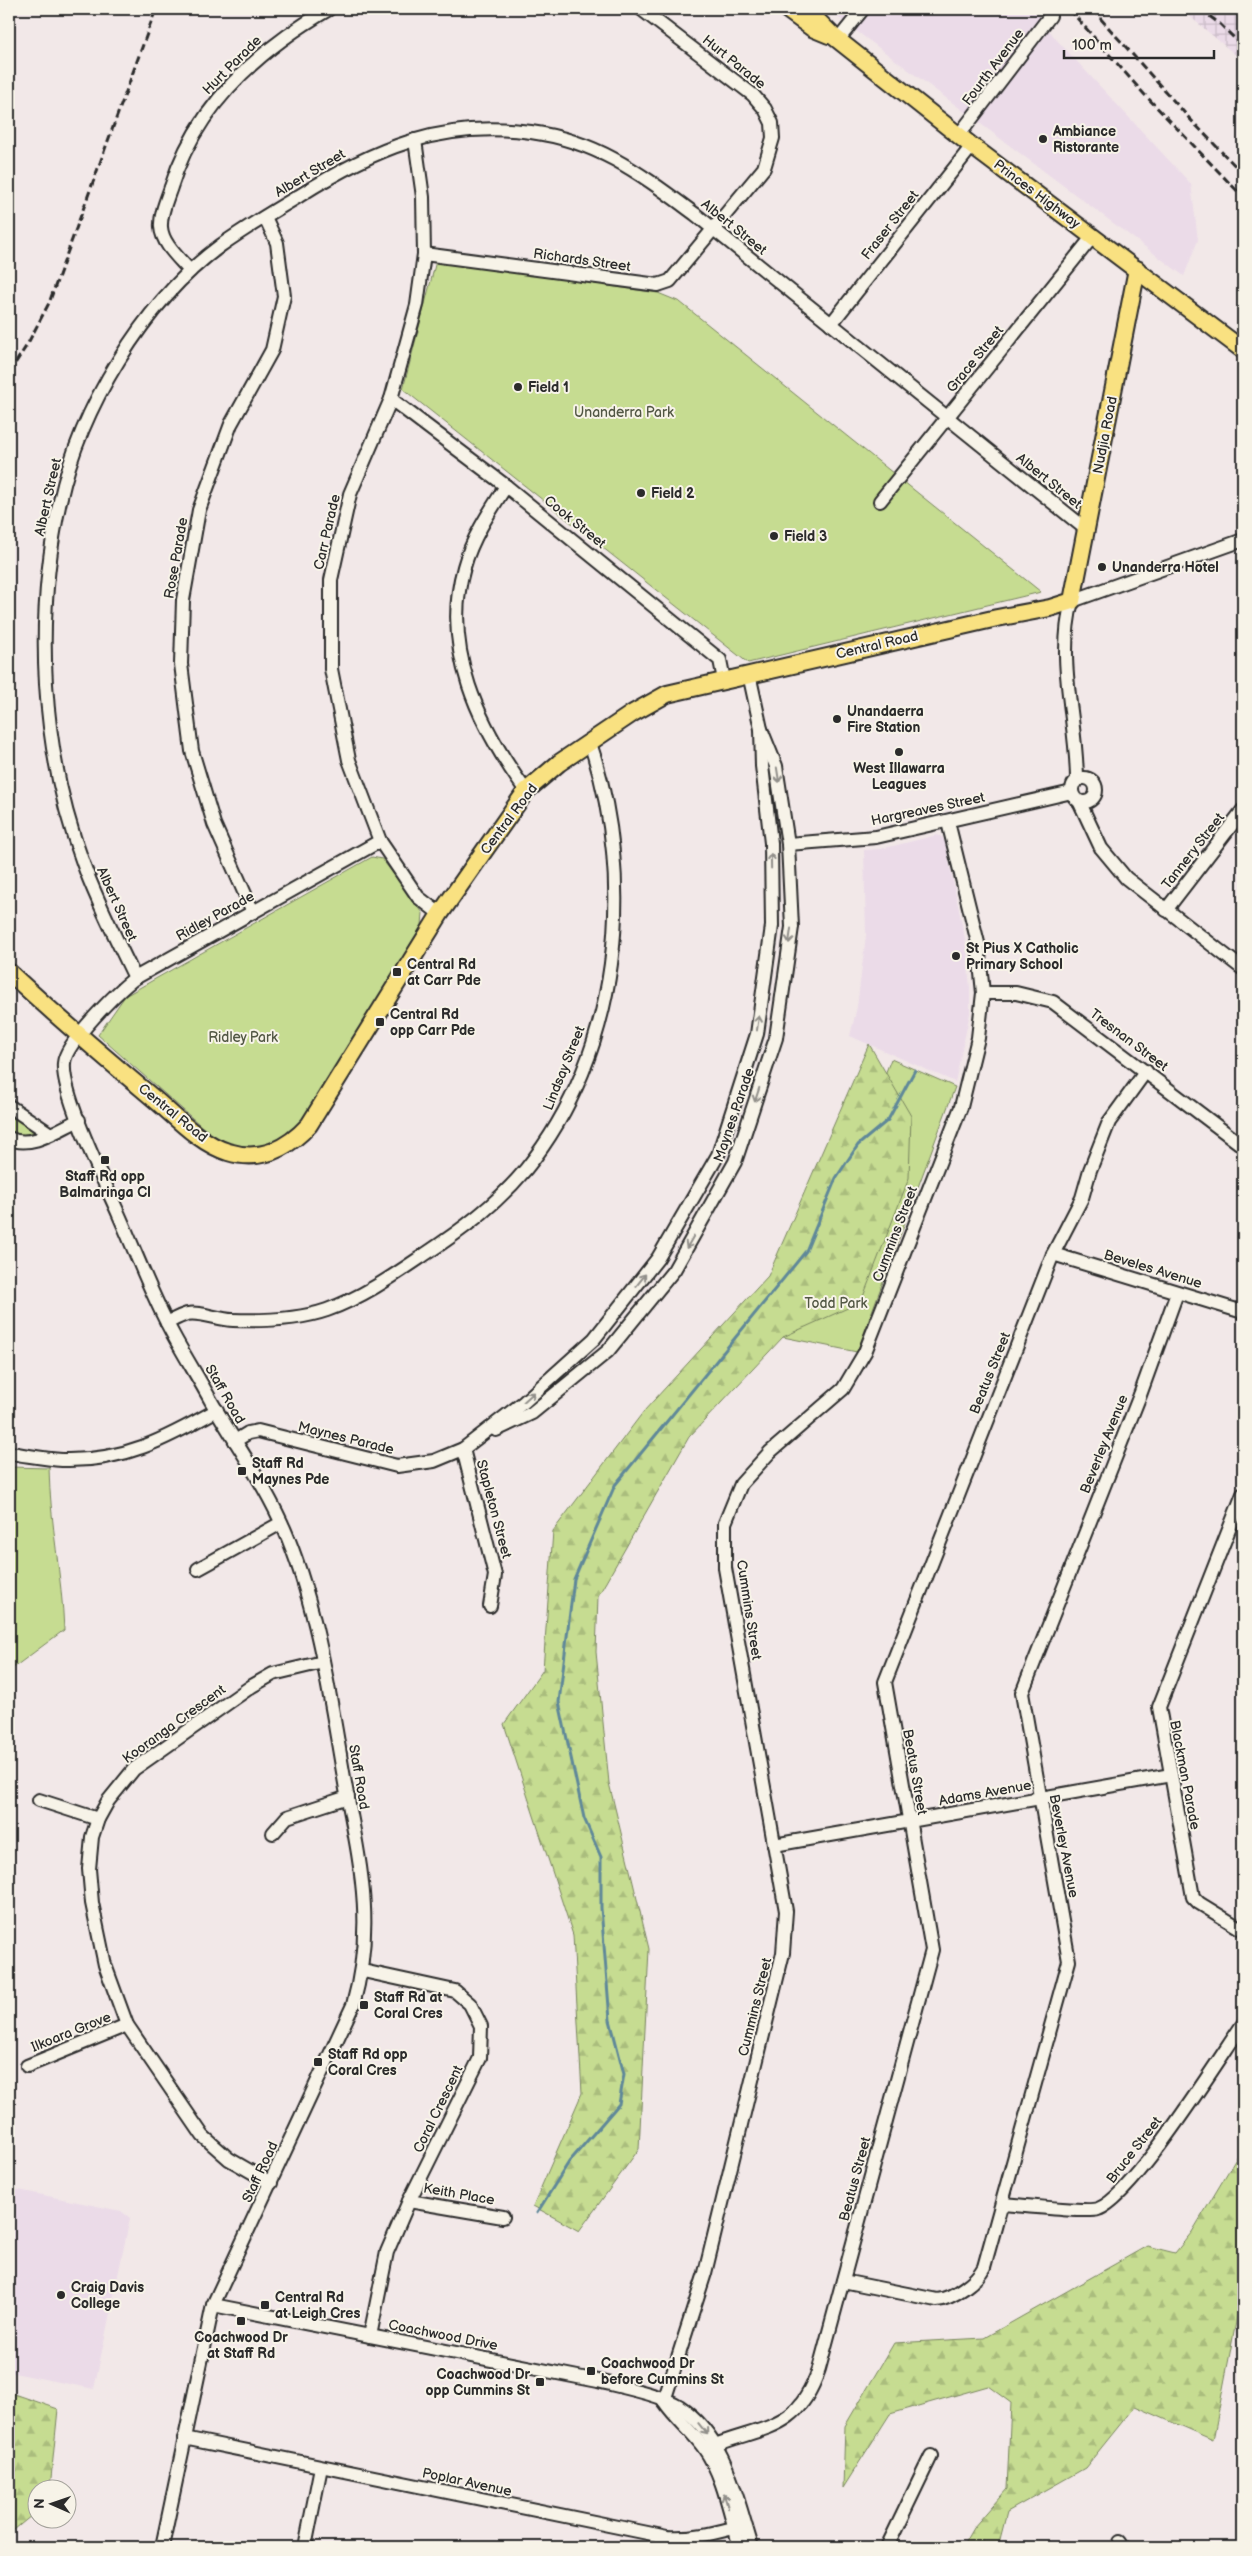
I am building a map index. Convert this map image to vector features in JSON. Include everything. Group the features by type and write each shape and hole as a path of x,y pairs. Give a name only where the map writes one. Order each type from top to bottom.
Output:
{"main road":[{"name":"Princes Highway","path":"786,9 812,28 836,38"},
{"name":"Princes Highway","path":"806,9 836,38 972,146 1243,350"},
{"name":"Nudjia Road","path":"1072,601 1137,269"},
{"name":"Central Road","path":"9,972 79,1036 194,1133 216,1147 230,1153 248,1155 276,1152 298,1137 309,1125 440,914 526,791 548,771 633,713 667,694 749,674 1050,608 1072,601"}],"street":[{"name":"Hurt Parade","path":"190,272 166,242 161,229 161,217 172,181 187,146 214,103 237,78 267,50 298,27 329,9"},
{"name":"Hurt Parade","path":"641,9 753,95 765,109 772,123 773,138 764,168 714,230"},
{"path":"836,38 863,9"},
{"name":"Fourth Avenue","path":"959,135 1050,16"},
{"name":"Albert Street","path":"135,978 82,861 60,787 48,708 46,644 49,567 60,501 74,452 99,393 132,340 190,272 220,246 366,157 415,140 463,129 507,130 555,137 596,150 632,167 714,230 1087,530"},
{"name":"Carr Parade","path":"415,140 423,196 424,254 417,305 391,399 350,494 331,580 331,670 348,760 380,841 418,897 440,914"},
{"name":"Fraser Street","path":"831,324 972,146"},
{"name":"Rose Parade","path":"253,912 214,824 192,751 181,664 183,600 199,510 231,424 272,350 284,296 277,243 265,217"},
{"name":"Richards Street","path":"424,254 658,285 670,281 714,230"},
{"name":"Grace Street","path":"880,501 1093,236"},
{"name":"Cook Street","path":"391,399 506,486 720,660 724,680"},
{"path":"506,486 484,521 464,566 458,598 458,647 468,685 481,719 508,766 526,791"},
{"name":"Central Road","path":"1072,601 1243,540"},
{"path":"1072,601 1066,624 1065,653 1069,704 1080,791 1091,826 1101,848 1126,878 1243,968"},
{"name":"Maynes Parade","path":"235,1441 248,1433 258,1432 397,1466 434,1461 462,1449 478,1439 532,1413 608,1351 674,1270 736,1162 776,1038 792,927 788,844 776,766 761,729 749,674"},
{"name":"Maynes Parade","path":"478,1439 524,1402 594,1339 658,1258 718,1155 757,1034 772,926 771,843 762,766 761,729"},
{"name":"Lindsay Street","path":"167,1323 188,1313 232,1320 300,1316 326,1310 381,1284 465,1227 493,1203 526,1168 561,1118 584,1066 599,1023 608,980 614,937 616,900 614,852 608,805 590,743"},
{"name":"Hargreaves Street","path":"788,844 876,837 1080,791"},
{"name":"Tannery Street","path":"1166,910 1243,810"},
{"name":"Cummins Street","path":"664,2401 705,2273 783,1953 786,1912 725,1568 725,1523 742,1484 770,1452 843,1389 865,1352 961,1107 978,1038 983,993 978,943 948,822"},
{"name":"Ridley Parade","path":"79,1036 117,993 135,978 380,841"},
{"name":"Tresnan Street","path":"983,993 1016,993 1053,1002 1243,1146"},
{"name":"Staff Road","path":"79,1036 67,1052 63,1065 66,1083 79,1120 167,1323 281,1523 309,1601 323,1662 365,1898 366,1934 362,1970 345,2027 213,2305 162,2547"},
{"name":"Beatus Street","path":"710,2447 786,2420 806,2400 819,2369 932,1950 885,1682 1053,1254 1082,1198 1090,1170 1109,1122 1146,1071"},
{"path":"9,1106 49,1133"},
{"path":"9,1138 26,1142 79,1120"},
{"name":"Beveles Avenue","path":"1053,1254 1243,1312"},
{"name":"Beverley Avenue","path":"843,2281 944,2300 980,2276 984,2267 1069,1961 1022,1693 1140,1395 1177,1293"},
{"path":"9,1453 63,1460 118,1455 169,1438 217,1410"},
{"name":"Stapleton Street","path":"462,1449 495,1575 490,1606"},
{"name":"Blackman Parade","path":"1243,1494 1159,1707 1193,1896 1199,1903 1243,1930"},
{"path":"198,1569 281,1523"},
{"name":"Kooranga Crescent","path":"271,2184 229,2159 203,2136 127,2025 105,1965 92,1903 89,1869 92,1836 98,1819 119,1785 134,1769 252,1686 273,1674 323,1662"},
{"name":"Adams Avenue","path":"774,1845 1171,1775"},
{"path":"273,1833 287,1818 348,1798"},
{"path":"39,1800 98,1819"},
{"name":"Coral Crescent","path":"362,1970 455,1991 470,2004 481,2026 480,2058 409,2201 387,2252 370,2336"},
{"name":"Bruce Street","path":"1002,2204 1096,2210 1114,2200 1154,2153 1243,2024"},
{"name":"Ilkoara Grove","path":"27,2066 127,2025"},
{"name":"Keith Place","path":"409,2201 503,2217"},
{"name":"Coachwood Drive","path":"213,2305 598,2381 638,2390 678,2406 696,2420 710,2447 726,2465 739,2526 740,2547"},
{"name":"Poplar Avenue","path":"184,2438 666,2537 683,2538 739,2526"},
{"path":"888,2547 931,2456"},
{"path":"305,2547 321,2467"},
{"name":"Coachwood Drive","path":"739,2526 752,2547"}],"shaded area":[{"path":"827,9 1034,9 1055,38 1191,184 1198,240 1184,276"},
{"path":"1181,9 1243,9 1243,62 1238,57"},
{"path":"1243,409 1243,444 1237,443"},
{"path":"937,835 942,837 945,842 966,944 970,988 970,1013 955,1082 850,1036 857,1007 866,935 864,850 881,849"},
{"name":"Craig Davis College","path":"9,2188 121,2211 130,2218 94,2389 9,2372"}],"green space":[{"name":"Unanderra Park","path":"436,261 658,293 680,302 1041,592 748,663 403,389"},
{"name":"Ridley Park","path":"372,857 382,859 423,913 422,925 304,1120 273,1145 234,1148 208,1132 98,1035 125,996"},
{"path":"869,1044 911,1116 909,1178 861,1302 783,1337 689,1437 598,1596 596,1652 609,1783 649,1949 639,2149 579,2231 533,2206 582,2093 573,1935 504,1724 543,1670 553,1531 644,1411 768,1276"},
{"name":"Todd Park","path":"891,1059 955,1087 857,1352 783,1337"},
{"path":"9,1114 16,1116 41,1133 24,1137 13,1134 9,1131"},
{"path":"9,1467 49,1468 51,1509 64,1630 9,1671"},
{"path":"1243,2147 1243,2286 1213,2440 1135,2406 1085,2468 1007,2512 998,2547 962,2547 973,2528 1007,2489 1011,2403 988,2386 890,2414 843,2488 845,2426 894,2343 984,2338 1147,2246 1175,2253 1192,2232"},
{"path":"9,2392 58,2409 51,2478 28,2478 28,2518 9,2534"}],"waterway":[{"path":"537,2213 569,2162 619,2104 624,2074 610,2020 601,1908 601,1857 584,1818 559,1702 574,1579 615,1485 806,1251 836,1178 858,1145 888,1120 915,1070"}],"railway":[{"path":"9,373 27,345 49,303 156,9"},
{"path":"1069,9 1144,94 1243,197"},
{"path":"1092,9 1189,118 1243,174"},
{"path":"1200,9 1220,24 1243,47"}],"place":[{"name":"Ambiance Ristorante","path":"1043,139"},
{"name":"Field 1","path":"518,387"},
{"name":"Field 2","path":"641,493"},
{"name":"Field 3","path":"774,536"},
{"name":"Unanderra Hotel","path":"1102,567"},
{"name":"Unandaerra Fire Station","path":"837,719"},
{"name":"West Illawarra Leagues","path":"899,752"},
{"name":"St Pius X Catholic Primary School","path":"956,956"},
{"name":"Central Rd at Carr Pde","path":"397,972"},
{"name":"Central Rd opp Carr Pde","path":"380,1022"},
{"name":"Staff Rd opp Balmaringa Cl","path":"105,1160"},
{"name":"Staff Rd Maynes Pde","path":"242,1471"},
{"name":"Staff Rd at Coral Cres","path":"364,2005"},
{"name":"Staff Rd opp Coral Cres","path":"318,2062"},
{"name":"Craig Davis College","path":"61,2295"},
{"name":"Central Rd at Leigh Cres","path":"265,2305"},
{"name":"Coachwood Dr at Staff Rd","path":"241,2321"},
{"name":"Coachwood Dr before Cummins St","path":"591,2371"},
{"name":"Coachwood Dr opp Cummins St","path":"540,2382"}]}
